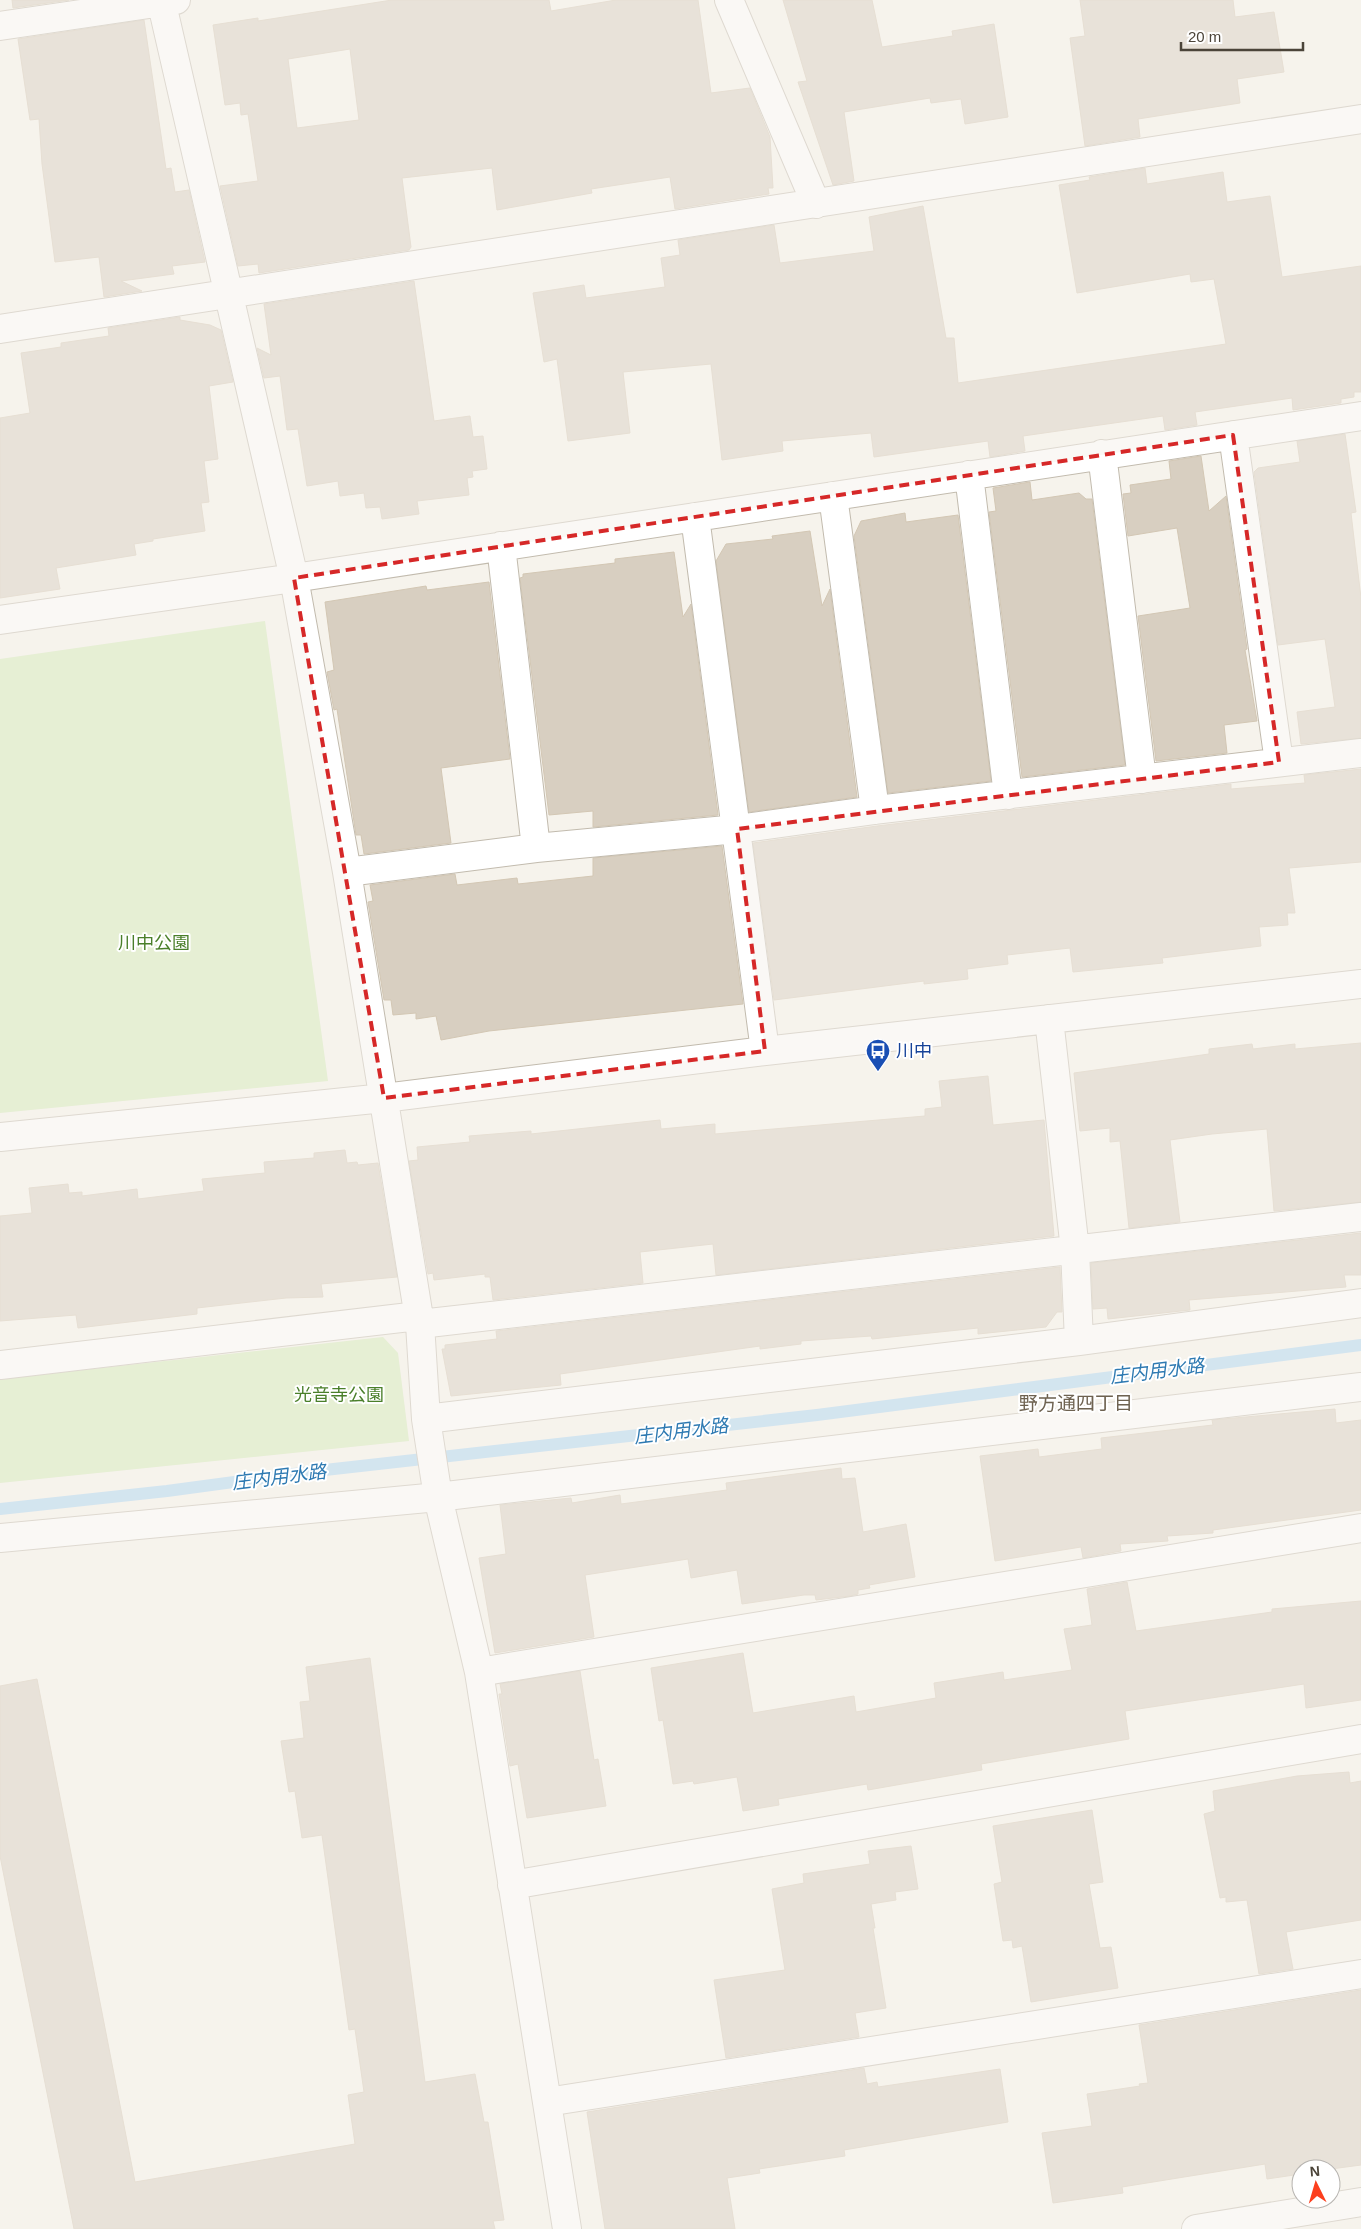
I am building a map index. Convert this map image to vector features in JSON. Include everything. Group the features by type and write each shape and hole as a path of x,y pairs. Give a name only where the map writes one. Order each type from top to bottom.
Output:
{"street":[{"path":"730,0 816,204"},
{"path":"0,26 166,1 294,578 347,872 419,1320 427,1425 436,1487 479,1672 567,2229"},
{"path":"0,329 231,295 1361,119"},
{"path":"0,620 294,578 1361,416"},
{"path":"1233,435 1279,762"},
{"path":"1102,454 1142,778"},
{"path":"969,475 1008,795"},
{"path":"833,496 875,810"},
{"path":"695,517 765,1051"},
{"path":"501,546 536,848"},
{"path":"347,872 536,848 737,829 875,810 1361,753"},
{"path":"0,1137 384,1098 765,1051 1361,984"},
{"path":"1049,1019 1075,1250 1079,1341"},
{"path":"0,1365 1075,1250 1361,1217"},
{"path":"427,1425 1361,1303"},
{"path":"0,1538 436,1487 1361,1387"},
{"path":"479,1672 1361,1528"},
{"path":"512,1885 1361,1739"},
{"path":"547,2102 1361,1974"},
{"path":"1196,2229 1361,2202"}],"highlighted area":[{"path":"1233,435 1279,762 737,829 765,1051 384,1098 294,578"}],"green space":[{"name":"川中公園","path":"265,621 328,1081 0,1113 0,659"},
{"name":"光音寺公園","path":"383,1337 398,1353 409,1441 0,1483 0,1379"}],"building":[{"path":"12,0 69,0 13,8"},
{"path":"392,0 549,0 551,11 616,0 698,0 711,93 750,88 770,137 773,188 768,188 769,194 675,209 670,177 591,189 592,193 497,210 492,168 402,178 411,247 409,250 259,273 258,264 238,266 220,186 258,181 248,114 241,115 240,103 225,105 213,25 258,18 258,21","holes":["350,49 359,120 297,128 288,59"]},
{"path":"783,0 872,0 882,47 953,36 952,31 994,24 1008,117 965,124 961,99 931,103 930,98 844,112 854,181 833,185 798,82 807,81"},
{"path":"1080,0 1233,0 1235,17 1274,12 1284,72 1237,79 1240,103 1138,119 1140,137 1085,146 1070,38 1085,36"},
{"path":"144,20 166,169 171,168 175,192 189,190 205,262 172,266 174,274 121,281 142,291 104,297 99,257 55,262 42,164 39,119 30,120 18,39"},
{"path":"1145,168 1147,184 1223,172 1227,202 1270,196 1282,277 1361,266 1361,392 1354,392 1354,397 1341,399 1341,403 1293,410 1292,398 1195,412 1197,425 1165,430 1163,416 1023,436 1025,451 990,457 988,441 874,457 871,433 782,441 783,451 722,460 711,364 623,372 630,433 568,441 557,359 544,362 533,293 584,285 586,298 665,287 661,258 680,255 678,240 774,225 780,263 874,251 869,217 923,206 946,338 954,338 958,383 1226,344 1214,279 1191,282 1190,274 1077,293 1059,185 1090,180 1089,177"},
{"path":"414,281 434,421 470,416 473,437 483,436 487,469 472,471 473,477 467,478 469,495 417,501 419,514 382,519 380,507 366,508 364,493 340,496 338,481 307,486 298,429 287,430 280,376 264,378 257,348 271,355 264,304"},
{"path":"180,317 180,320 210,325 221,330 233,382 209,386 218,459 204,461 209,502 201,503 205,531 134,544 136,555 56,568 60,589 0,598 0,418 30,413 21,353 61,347 61,343 109,336 108,328"},
{"path":"1345,434 1356,512 1351,513 1361,598 1361,738 1301,744 1297,712 1335,707 1325,639 1278,645 1254,472 1258,468 1300,462 1297,441"},
{"path":"1201,456 1209,511 1226,496 1247,649 1245,650 1257,721 1224,725 1227,753 1156,761 1138,616 1190,608 1177,528 1128,536 1123,494 1131,493 1130,485 1171,479 1169,461"},
{"path":"1030,482 1032,500 1079,493 1086,499 1092,499 1125,765 1022,777 989,512 996,511 993,488"},
{"path":"905,513 906,522 958,515 991,781 888,793 854,536 861,521"},
{"path":"810,531 822,606 830,589 857,797 749,812 716,561 726,544 773,539 772,536"},
{"path":"674,552 683,617 691,604 718,815 593,827 593,811 549,815 520,578 523,577 523,574 615,563 615,559"},
{"path":"489,582 510,759 441,768 451,843 364,854 361,835 356,835 337,709 334,710 327,672 334,670 325,602 426,586 427,590"},
{"path":"1361,769 1361,862 1289,868 1295,913 1287,913 1288,925 1259,927 1261,946 1162,958 1163,963 1073,972 1070,948 1007,955 1008,964 967,969 968,979 924,984 924,981 774,1000 753,843 877,826 1231,784 1231,789 1305,783 1304,775"},
{"path":"722,846 743,1004 489,1031 441,1040 436,1016 416,1019 416,1013 393,1015 391,1000 384,1000 368,902 373,901 370,885 455,874 457,885 517,878 518,884 593,876 593,858"},
{"path":"1361,1043 1361,1202 1274,1211 1267,1129 1212,1134 1170,1140 1180,1222 1129,1228 1120,1141 1110,1142 1110,1128 1080,1131 1074,1073 1209,1054 1209,1049 1252,1044 1253,1049 1295,1044 1295,1049"},
{"path":"988,1076 993,1125 1044,1120 1054,1236 716,1275 713,1244 640,1252 643,1283 493,1300 490,1277 485,1277 485,1274 434,1280 433,1273 428,1274 409,1161 418,1160 417,1147 470,1142 469,1136 531,1131 531,1134 660,1120 661,1129 715,1124 715,1134 925,1116 925,1109 942,1107 939,1081"},
{"path":"345,1150 347,1163 357,1162 358,1165 378,1163 397,1277 321,1284 323,1297 286,1298 197,1308 197,1314 78,1328 76,1315 0,1321 0,1216 32,1213 29,1188 68,1184 69,1193 82,1192 82,1196 137,1189 138,1199 204,1191 202,1179 265,1173 264,1162 314,1158 314,1153"},
{"path":"1361,1233 1361,1275 1344,1275 1346,1287 1189,1300 1190,1310 1108,1319 1107,1308 1093,1309 1091,1263"},
{"path":"1060,1267 1062,1312 1057,1312 1046,1327 978,1334 978,1328 872,1339 871,1336 801,1341 801,1344 760,1349 760,1346 560,1374 561,1385 451,1396 442,1349 445,1349 445,1345 497,1339 496,1331"},
{"path":"1335,1409 1336,1423 1361,1420 1361,1510 1213,1530 1213,1533 1167,1536 1168,1541 1120,1544 1121,1551 1083,1558 1081,1547 995,1561 980,1456 1038,1449 1039,1457 1102,1449 1101,1438 1213,1425 1212,1420"},
{"path":"841,1468 842,1479 855,1478 863,1532 906,1524 915,1577 869,1585 870,1588 858,1590 858,1594 850,1596 816,1600 815,1595 804,1595 742,1604 737,1570 691,1578 688,1559 585,1575 594,1637 495,1653 479,1558 506,1554 500,1505 571,1498 572,1503 620,1495 621,1504 727,1490 726,1483"},
{"path":"1127,1582 1136,1631 1272,1612 1272,1609 1361,1601 1361,1700 1306,1708 1304,1684 1125,1711 1129,1739 981,1764 982,1770 868,1790 867,1784 778,1799 779,1805 743,1811 737,1777 694,1784 693,1781 673,1784 663,1720 659,1721 651,1668 743,1653 753,1713 854,1696 856,1712 936,1698 934,1683 1003,1672 1004,1680 1072,1670 1064,1629 1092,1625 1087,1589"},
{"path":"370,1658 425,2082 475,2074 484,2122 488,2122 504,2220 493,2221 495,2229 74,2229 0,1856 0,1686 37,1679 135,2182 355,2144 348,2095 364,2092 355,2029 349,2030 322,1835 302,1838 295,1791 289,1792 281,1741 304,1738 300,1702 310,1701 306,1667"},
{"path":"580,1671 594,1760 598,1759 606,1806 527,1818 518,1764 510,1766 499,1694 502,1694 500,1684"},
{"path":"1349,1772 1350,1783 1361,1781 1361,1920 1286,1932 1293,1969 1259,1974 1247,1900 1226,1902 1226,1897 1220,1898 1204,1814 1215,1811 1213,1791 1297,1776"},
{"path":"1092,1810 1103,1882 1089,1884 1100,1948 1111,1947 1118,1988 1031,2002 1022,1946 1013,1948 1012,1940 1003,1941 994,1884 1002,1882 993,1826"},
{"path":"911,1846 918,1889 895,1892 896,1900 871,1904 886,2008 855,2013 859,2037 726,2058 714,1980 785,1970 772,1889 804,1883 803,1874 870,1864 868,1851"},
{"path":"1361,1990 1361,2165 1341,2168 1341,2159 1291,2159 1291,2175 1267,2179 1265,2164 1122,2187 1123,2193 1053,2203 1042,2133 1092,2126 1087,2094 1140,2086 1139,2084 1148,2083 1139,2025"},
{"path":"864,2068 867,2084 877,2082 878,2087 1000,2069 1008,2122 844,2150 845,2156 759,2169 760,2173 727,2178 735,2229 605,2229 587,2112"}],"waterway":[{"name":"庄内用水路","path":"0,1509 167,1491 316,1471 817,1415 1361,1345"}],"place":[{"name":"川中","path":"878,1072"}],"district":[{"name":"野方通四丁目","path":"1076,1403"}]}
